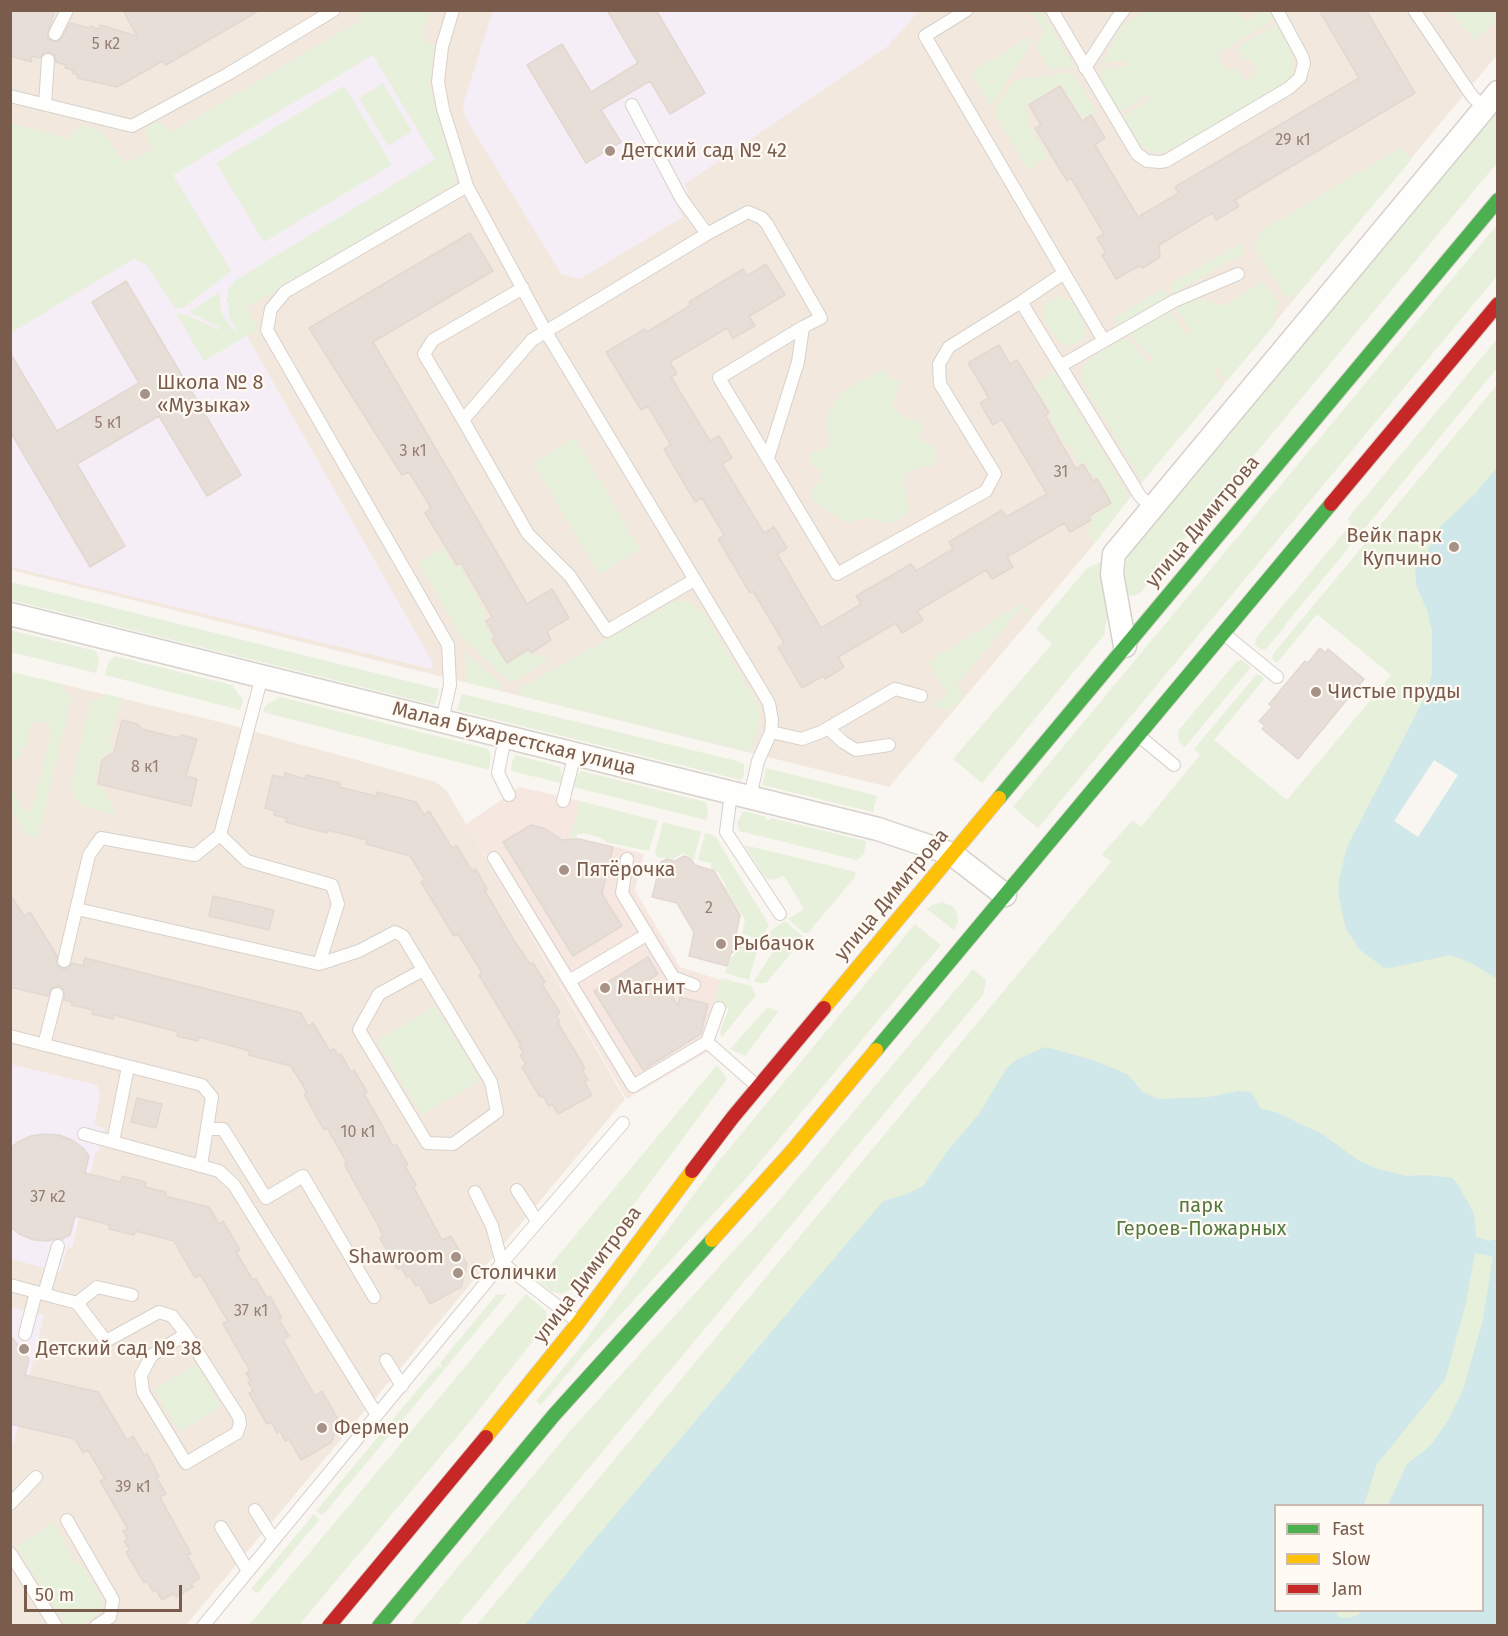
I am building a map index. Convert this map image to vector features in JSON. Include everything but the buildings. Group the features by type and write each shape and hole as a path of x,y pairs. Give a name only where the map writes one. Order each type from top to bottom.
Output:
{"street":[{"path":"1125,646 1113,583 1114,554 1491,100"},
{"name":"улица Димитрова","path":"329,1626 578,1323 732,1117 1497,200"},
{"path":"379,1626 567,1400 794,1150 1497,304"},
{"name":"Малая Бухарестская улица","path":"10,614 878,829 952,854 1005,895"}],"lane":[{"path":"55,34 67,10"},
{"path":"10,96 132,126 228,74 334,10"},
{"path":"453,10 442,47 438,82 443,109 467,186 546,332 769,703 772,720 771,732 726,832 780,915"},
{"path":"967,10 926,36 1104,341"},
{"path":"1052,10 1137,154 1147,161 1166,161 1289,88 1300,78 1304,63 1302,56 1277,10"},
{"path":"1085,68 1124,10"},
{"path":"1414,10 1472,96 1491,100"},
{"path":"45,104 48,60"},
{"path":"632,105 681,198 707,234"},
{"path":"442,721 450,685 448,645 267,330 271,309 285,292 467,186"},
{"path":"464,420 532,339 707,234 748,212 762,218 767,224 821,318 719,378 837,574 986,491 995,474 940,384 939,364 949,347 1064,273"},
{"path":"1062,365 1174,301 1238,274"},
{"path":"523,288 433,340 424,354 528,534 570,576 606,631 694,580"},
{"path":"1021,302 1062,365 1140,496 1152,508"},
{"path":"768,458 798,362 803,327"},
{"path":"1223,633 1277,677"},
{"path":"64,961 89,855 100,838 195,855 220,835 262,676"},
{"path":"771,732 802,739 828,728 895,689 921,696"},
{"path":"828,728 856,750 890,745"},
{"path":"1138,735 1174,765"},
{"path":"505,736 498,773 509,795"},
{"path":"563,801 575,754"},
{"path":"220,835 247,861 332,885 338,904 319,964"},
{"path":"494,858 633,1086 706,1042 718,1008"},
{"path":"627,859 621,893 673,977 694,985"},
{"path":"77,909 319,964 359,951 394,932 404,936 491,1082 496,1112 453,1144 427,1143 359,1030 379,994 423,970"},
{"path":"569,981 646,936"},
{"path":"44,1045 57,994"},
{"path":"10,1036 201,1085 212,1096 201,1165"},
{"path":"706,1042 758,1086"},
{"path":"113,1142 128,1067"},
{"path":"203,1626 502,1263 622,1123"},
{"path":"207,1129 223,1130 266,1198 303,1176 374,1297"},
{"path":"84,1134 219,1171 234,1185 377,1415"},
{"path":"517,1190 537,1221"},
{"path":"475,1192 492,1226 502,1263 578,1323"},
{"path":"25,1334 58,1246"},
{"path":"10,1285 77,1303 106,1341 159,1312 172,1316 186,1334 238,1417 240,1424 237,1433 186,1463 143,1392 141,1375 152,1355 186,1334"},
{"path":"77,1303 97,1287 132,1295"},
{"path":"386,1360 402,1386"},
{"path":"10,1504 36,1477"},
{"path":"255,1510 274,1540"},
{"path":"67,1520 112,1600 110,1617 96,1626"},
{"path":"221,1527 248,1571"},
{"path":"10,1553 56,1626"}],"shaded area":[{"path":"11,11 1497,11 1497,55 1143,481 1094,544 889,787 11,570"},
{"name":"Детский сад № 42","path":"493,11 919,11 888,46 685,184 688,193 675,202 683,217 580,279 561,274 465,117 463,104"},
{"name":"Школа № 8 «Музыка»","path":"372,44 445,168 226,299 433,663 431,669 11,567 11,245"},
{"path":"11,672 216,721 436,782 447,791 625,1099 186,1625 11,1626"},
{"path":"520,787 580,801 571,836 644,854 635,890 680,967 733,984 712,1049 629,1098 626,1098 466,824"},
{"path":"10,1064 97,1085 100,1096 94,1125 104,1128 99,1152 96,1151 72,1248 68,1247 60,1272 11,1259"},
{"name":"Детский сад № 38","path":"11,1307 44,1315 14,1443 11,1442"}],"green space":[{"path":"358,11 430,11 421,41 436,46 431,64 430,90 455,174 455,181 449,187 246,308 258,329 204,361 176,313 187,315 219,330 219,327 189,312 220,292 221,312 235,331 237,329 229,318 228,290 236,280 435,159 373,55 173,175 231,271 182,309 175,308 146,264 133,259 11,333 11,123 70,139 72,132 82,125 102,131 125,163 153,149 146,135 146,128 151,121 162,122 170,133 361,20"},
{"path":"1032,11 1041,11 1075,67 1054,70 1048,67 1036,47 1044,30"},
{"path":"1145,11 1238,11 1245,22 1261,12 1270,13 1274,19 1217,54 1227,71 1235,66 1245,82 1258,73 1249,58 1244,60 1236,48 1277,24 1290,47 1293,62 1292,73 1285,83 1172,149 1158,153 1150,151 1139,143 1123,116 1151,99 1148,95 1120,112 1104,86 1101,76 1102,69 1130,65 1127,60 1102,63 1122,26"},
{"path":"1449,11 1497,11 1497,20 1475,40"},
{"path":"1028,37 1032,42 991,107 971,73"},
{"path":"1070,72 1096,111 1082,119 1061,84 1026,105 1025,110 1029,117 1026,120 1048,157 1028,170 994,112 1011,84 1016,80"},
{"path":"383,83 412,131 388,146 359,98"},
{"path":"344,86 392,165 264,242 216,163"},
{"path":"1497,109 1497,163 1202,518 1197,520 1199,522 1140,593 1134,596 1127,594 1124,588 1127,555"},
{"path":"1401,147 1412,159 1295,297 1286,297 1254,247 1260,232"},
{"path":"1497,225 1497,276 1038,828 1013,807"},
{"path":"1239,244 1245,252 1174,293 1169,285"},
{"path":"1263,281 1279,304 1273,321 1275,324 1227,381 1216,367 1213,370 1224,385 1143,481 1085,386 1082,375 1084,366 1092,357 1126,337 1151,364 1155,360 1130,335 1171,311 1187,336 1191,332 1176,308 1191,299 1198,298 1223,306"},
{"path":"1164,289 1168,296 1118,325 1114,317"},
{"path":"1059,296 1071,301 1085,324 1086,334 1076,344 1066,345 1059,341 1043,317 1046,303"},
{"path":"1497,339 1497,368 1285,627 1266,649 1261,650 1255,645 1256,638 1350,525 1348,518"},
{"path":"885,369 889,376 900,382 893,407 903,417 921,422 920,438 926,443 932,443 936,450 936,460 931,466 910,470 905,475 903,482 909,510 900,519 887,524 870,518 847,523 812,498 812,489 823,477 819,470 809,463 809,457 813,451 824,449 830,444 826,419 840,393"},
{"path":"1054,372 1124,488 1128,500 1094,544 1087,532 1092,526 1090,517 1112,503 1098,477 1093,478 1084,462 1079,464 1070,446 1067,447 1049,417 1052,414 1034,385"},
{"name":"парк Героев-Пожарных","path":"1497,385 1497,1625 476,1626 1111,862 1102,854 1133,820 1141,827 1200,755 1194,749 1255,676 1258,674 1264,679 1214,740 1287,800 1391,675 1317,614 1277,663 1272,659 1273,654"},
{"path":"575,438 640,550 599,574 533,463"},
{"path":"443,548 456,568 460,566 488,617 483,620 493,636 489,639 507,664 529,651 537,657 541,654 547,662 516,680 508,681 460,635 419,562"},
{"path":"1103,561 1101,575 1107,616 1104,635 982,783 953,759 1052,644 1036,629 1087,568"},
{"path":"11,582 439,689 438,695 435,705 11,600"},
{"path":"677,600 690,602 703,612 759,706 760,720 750,752 519,695 522,687"},
{"path":"1022,603 1034,614 1032,616 1021,608 956,686 964,696 949,711 931,706 948,694 928,662"},
{"path":"10,630 96,651 99,661 96,673 11,652"},
{"path":"465,651 503,686 498,690 465,682"},
{"path":"115,656 232,685 243,700 240,710 105,675 108,663"},
{"path":"1242,660 1251,667 1185,747 1179,742 1178,731 1236,662"},
{"path":"11,672 61,684 71,699 38,838 26,835 11,809 11,786 25,812 33,807 52,729 49,728 50,724 38,721 32,724 26,747 20,751 23,755 11,762"},
{"path":"105,694 123,698 109,742 113,744 111,752 104,753 100,759 94,785 103,789 115,811 113,814 85,807 74,798 71,787 90,703"},
{"path":"462,694 737,761 744,764 744,775 741,780 457,710"},
{"path":"280,697 488,749 491,756 489,770 263,712 265,706"},
{"path":"516,755 560,767 561,783 511,771"},
{"path":"766,768 877,796 873,812 762,785"},
{"path":"581,771 706,802 707,820 573,787 575,778"},
{"path":"580,801 658,821 649,851 605,842 604,839 601,841 602,838 583,833 577,834 576,838 570,838"},
{"path":"744,811 766,817 765,819 770,820 771,818 866,841 864,854 857,860 739,831 737,822"},
{"path":"663,822 701,832 694,859 683,853 673,859 657,857 655,853"},
{"path":"705,833 715,836 769,925 761,939 742,934 745,920 725,887 726,885 718,872 711,870 711,863 698,860"},
{"path":"744,845 856,872 854,878 808,933 804,933 788,919 804,909 784,876 773,880 766,879"},
{"path":"942,902 956,910 958,921 954,930 927,909"},
{"path":"785,921 803,939 766,983 757,983 754,981 778,944 766,940 772,930"},
{"path":"915,924 941,945 749,1175 584,1354 541,1405 536,1401 579,1349 718,1162"},
{"path":"742,938 759,943 749,980 725,973 731,958 740,949"},
{"path":"973,969 986,980 983,995 458,1625 410,1625 570,1431 777,1203"},
{"path":"721,978 751,986 756,995 722,1037 720,1034 722,1025 729,1009 714,1004"},
{"path":"435,1006 480,1080 422,1115 377,1041"},
{"path":"768,1007 778,1012 745,1056 730,1049"},
{"path":"717,1065 727,1079 570,1290 562,1294 552,1292 538,1280"},
{"path":"507,1294 394,1430 387,1426 438,1366 440,1368 442,1365 440,1363 496,1295"},
{"path":"526,1294 546,1311 547,1323 471,1420 299,1625 249,1625"},
{"path":"196,1364 221,1407 180,1432 154,1389"},
{"path":"384,1430 389,1436 323,1515 316,1511"},
{"path":"314,1514 319,1520 258,1593 251,1589"},
{"path":"53,1523 76,1563 82,1565 102,1600 99,1613 81,1625 70,1625 64,1621 16,1546"}],"water":[{"path":"1497,468 1497,979 1473,964 1451,955 1390,968 1383,967 1360,950 1346,929 1338,893 1340,876 1347,847 1428,691 1432,674 1432,631 1427,610 1416,585 1415,563 1426,554 1439,528 1477,492"},
{"path":"1045,1047 1093,1060 1127,1074 1143,1092 1158,1099 1208,1097 1239,1091 1251,1092 1261,1109 1276,1112 1322,1134 1358,1160 1375,1168 1407,1176 1452,1178 1458,1184 1474,1214 1476,1237 1489,1241 1497,1239 1497,1625 525,1625 588,1547 883,1201 905,1195 923,1186 949,1149 979,1114 1006,1069 1016,1060","holes":["1475,1253 1493,1256 1483,1319 1464,1387 1448,1421 1430,1446 1407,1464 1388,1504 1484,1504 1484,1612 1360,1612 1352,1617 1341,1618 1337,1612 1274,1612 1274,1504 1364,1504 1377,1464 1445,1380 1466,1303"]}],"pier":[{"path":"1434,760 1458,775 1418,837 1394,821"}],"traffic: fast":[{"path":"999,798 1498,200"},
{"path":"876,1050 1331,504"},
{"path":"379,1626 554,1415 712,1240"}],"traffic: slow":[{"path":"824,1008 999,798"},
{"path":"712,1240 793,1150 876,1050"},
{"path":"486,1437 578,1323 692,1171"}],"traffic: jam":[{"path":"1331,504 1498,304"},
{"path":"692,1171 733,1117 824,1008"},
{"path":"329,1626 486,1437"}],"place":[{"name":"Детский сад № 42","path":"610,151"},
{"name":"Школа № 8 «Музыка»","path":"145,394"},
{"name":"Вейк парк Купчино","path":"1454,547"},
{"name":"Чистые пруды","path":"1316,692"},
{"name":"Пятёрочка","path":"564,870"},
{"name":"Рыбачок","path":"721,944"},
{"name":"Магнит","path":"605,988"},
{"name":"Shawroom","path":"456,1257"},
{"name":"Столички","path":"458,1273"},
{"name":"Детский сад № 38","path":"24,1349"},
{"name":"Фермер","path":"322,1428"}]}
